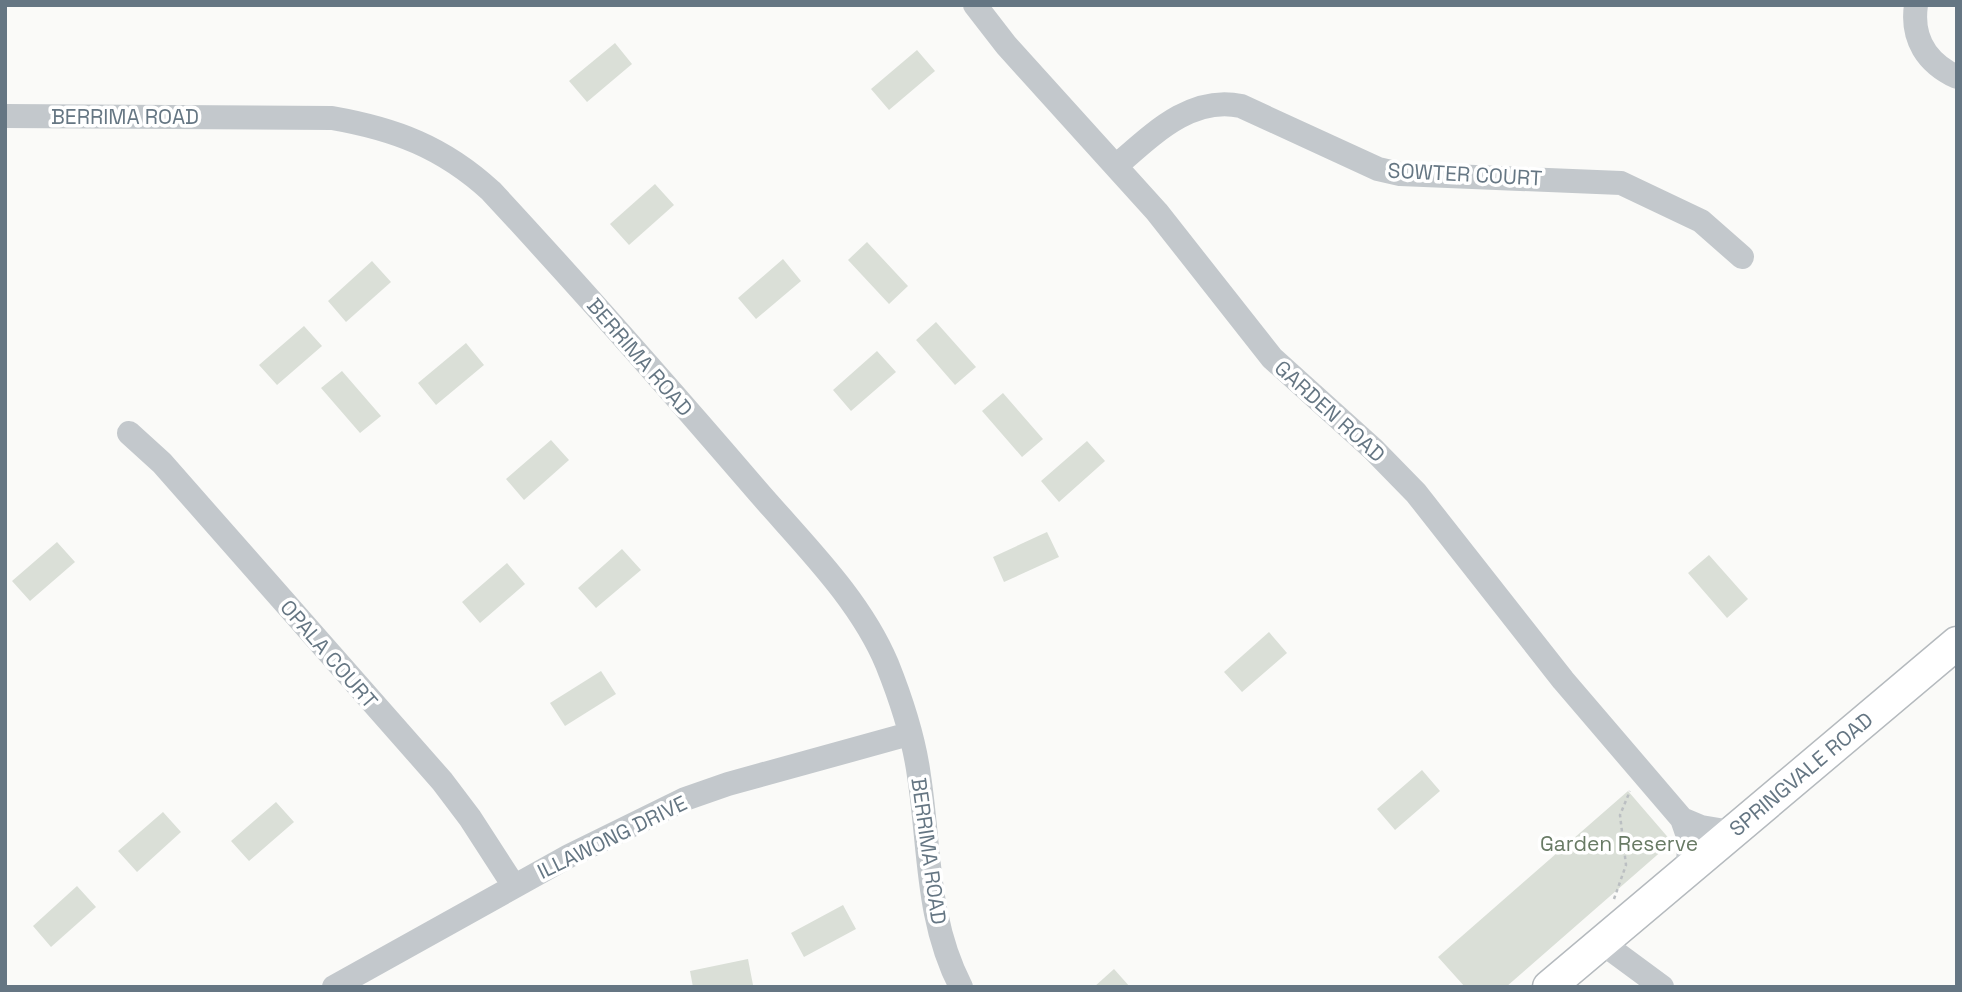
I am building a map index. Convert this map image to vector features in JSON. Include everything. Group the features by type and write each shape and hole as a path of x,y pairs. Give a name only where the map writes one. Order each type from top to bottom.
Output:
{"main road":[{"name":"SPRINGVALE ROAD","path":"1549,987 1957,643"}],"street":[{"name":"GARDEN ROAD","path":"975,5 1006,45 1157,212 1272,358 1373,449 1416,494 1563,680 1682,819"},
{"path":"1916,5 1916,33 1922,48 1945,71 1957,77"},
{"name":"SOWTER COURT","path":"1116,166 1194,108 1222,102 1241,106 1378,169 1400,174 1621,183 1700,221 1742,257"},
{"name":"BERRIMA ROAD","path":"5,116 332,118 370,124 403,135 463,165 526,228 843,591 885,660 900,698 919,772 930,892 940,932 961,987"},
{"name":"OPALA COURT","path":"129,433 162,463 442,782 470,818 514,887"},
{"name":"ILLAWONG DRIVE","path":"334,987 629,825 685,799 728,784 909,734"},
{"path":"1682,819 1701,827 1731,832"},
{"path":"1682,819 1689,839 1688,869"},
{"path":"1601,942 1662,987"}],"path":[{"path":"1611,905 1626,865 1620,815 1637,768"}],"green space":[{"path":"615,43 632,64 587,102 569,81"},
{"path":"917,50 935,71 889,110 871,89"},
{"path":"655,184 674,205 629,245 610,224"},
{"path":"867,242 908,286 889,304 848,260"},
{"path":"783,259 801,281 756,319 738,298"},
{"path":"372,261 391,282 346,322 328,301"},
{"path":"936,322 976,367 955,385 916,340"},
{"path":"304,326 322,346 277,385 259,365"},
{"path":"466,343 484,365 436,405 418,383"},
{"path":"877,351 896,372 851,411 833,390"},
{"path":"342,371 381,416 360,433 321,388"},
{"path":"1003,393 1043,439 1022,457 982,411"},
{"path":"551,440 569,460 524,500 506,479"},
{"path":"1087,441 1105,461 1059,502 1041,481"},
{"path":"1047,532 1059,557 1004,582 993,557"},
{"path":"57,542 75,562 30,601 12,581"},
{"path":"622,549 641,570 596,608 578,588"},
{"path":"1709,555 1748,599 1727,618 1688,573"},
{"path":"507,563 525,584 480,623 462,602"},
{"path":"1269,632 1287,653 1242,692 1224,672"},
{"path":"601,671 616,694 565,726 550,703"},
{"path":"1422,770 1440,791 1395,830 1377,809"},
{"name":"Garden Reserve","path":"1628,791 1672,842 1506,987 1465,987 1438,957"},
{"path":"276,802 294,822 249,861 231,841"},
{"path":"163,812 181,832 137,872 118,851"},
{"path":"77,886 96,907 51,947 33,926"},
{"path":"843,905 856,929 804,957 791,933"},
{"path":"748,959 753,985 693,987 690,971"},
{"path":"1114,969 1130,987 1094,987"}]}
